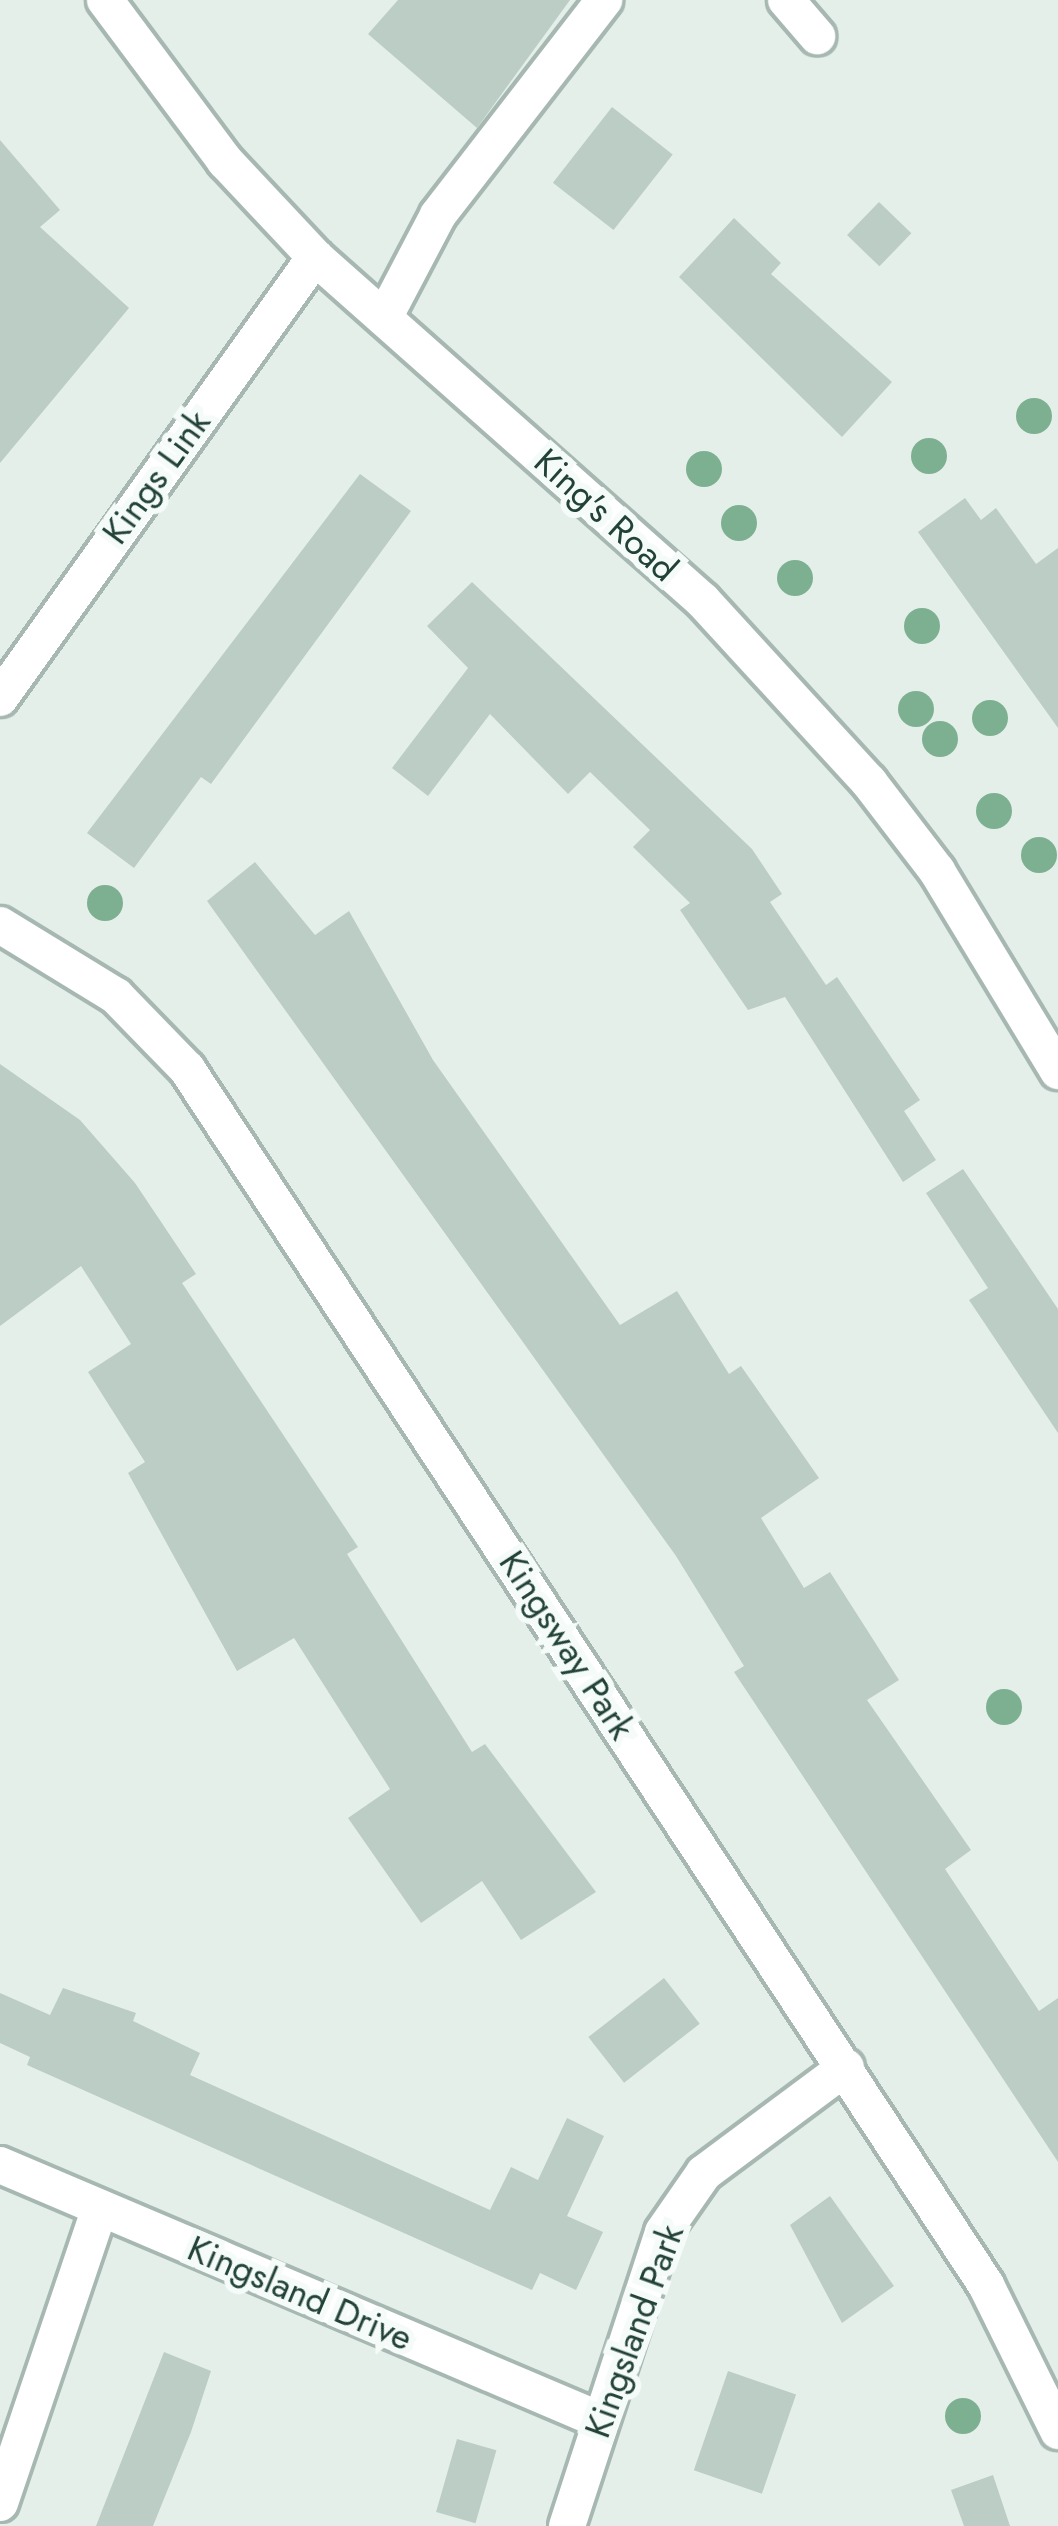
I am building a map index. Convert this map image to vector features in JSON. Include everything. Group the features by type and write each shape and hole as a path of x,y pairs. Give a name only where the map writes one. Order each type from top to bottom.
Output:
{"street":[{"name":"King's Road","path":"105,0 225,161 315,257 703,601 869,782 938,871 1058,1070"},
{"path":"384,318 438,215 604,0"},
{"path":"786,0 818,36"},
{"name":"Kings Link","path":"0,698 315,257"},
{"name":"Kingsway Park","path":"0,925 116,996 188,1069 986,2285 1058,2432"},
{"name":"Kingsland Park","path":"567,2526 663,2232 704,2173 846,2067"},
{"name":"Kingsland Drive","path":"0,2165 600,2420"},
{"path":"0,2504 100,2208"}],"building":[{"path":"398,0 570,0 477,128 368,34"},
{"path":"612,107 673,154 614,230 553,183"},
{"path":"0,140 60,210 40,227 129,308 0,463"},
{"path":"879,202 911,233 879,266 847,235"},
{"path":"734,218 781,263 771,274 892,382 842,437 679,277"},
{"path":"360,474 411,511 211,784 201,777 134,868 87,833"},
{"path":"965,498 981,520 996,508 1036,564 1058,548 1058,728 918,532"},
{"path":"472,582 752,849 782,894 770,902 826,985 837,977 920,1100 904,1111 936,1160 903,1182 785,997 748,1010 680,910 690,903 633,847 650,830 590,772 568,794 490,714 428,796 392,768 468,668 427,626"},
{"path":"255,862 315,935 349,911 433,1060 620,1325 677,1291 729,1374 741,1366 819,1478 761,1518 804,1588 830,1572 899,1680 867,1700 971,1850 945,1869 1039,2011 1058,1998 1058,2162 734,1672 744,1666 676,1556 207,901"},
{"path":"0,1064 80,1120 135,1183 196,1274 182,1283 358,1547 347,1554 472,1752 485,1744 596,1892 521,1940 482,1881 421,1923 348,1818 390,1789 294,1638 237,1671 128,1473 145,1462 88,1372 131,1344 81,1266 0,1326"},
{"path":"963,1169 1058,1309 1058,1433 969,1300 988,1288 926,1193"},
{"path":"664,1978 700,2024 624,2083 588,2037"},
{"path":"63,1988 136,2013 133,2021 200,2053 190,2075 490,2210 511,2167 538,2180 567,2118 604,2136 567,2216 603,2232 576,2290 540,2273 532,2290 27,2065 30,2057 0,2043 0,1993 50,2015"},
{"path":"830,2196 894,2286 842,2323 790,2225"},
{"path":"164,2352 211,2371 191,2432 153,2526 96,2526"},
{"path":"728,2371 796,2394 762,2494 694,2470"},
{"path":"457,2439 496,2450 475,2523 436,2512"},
{"path":"993,2475 1010,2526 964,2526 951,2490"}]}
